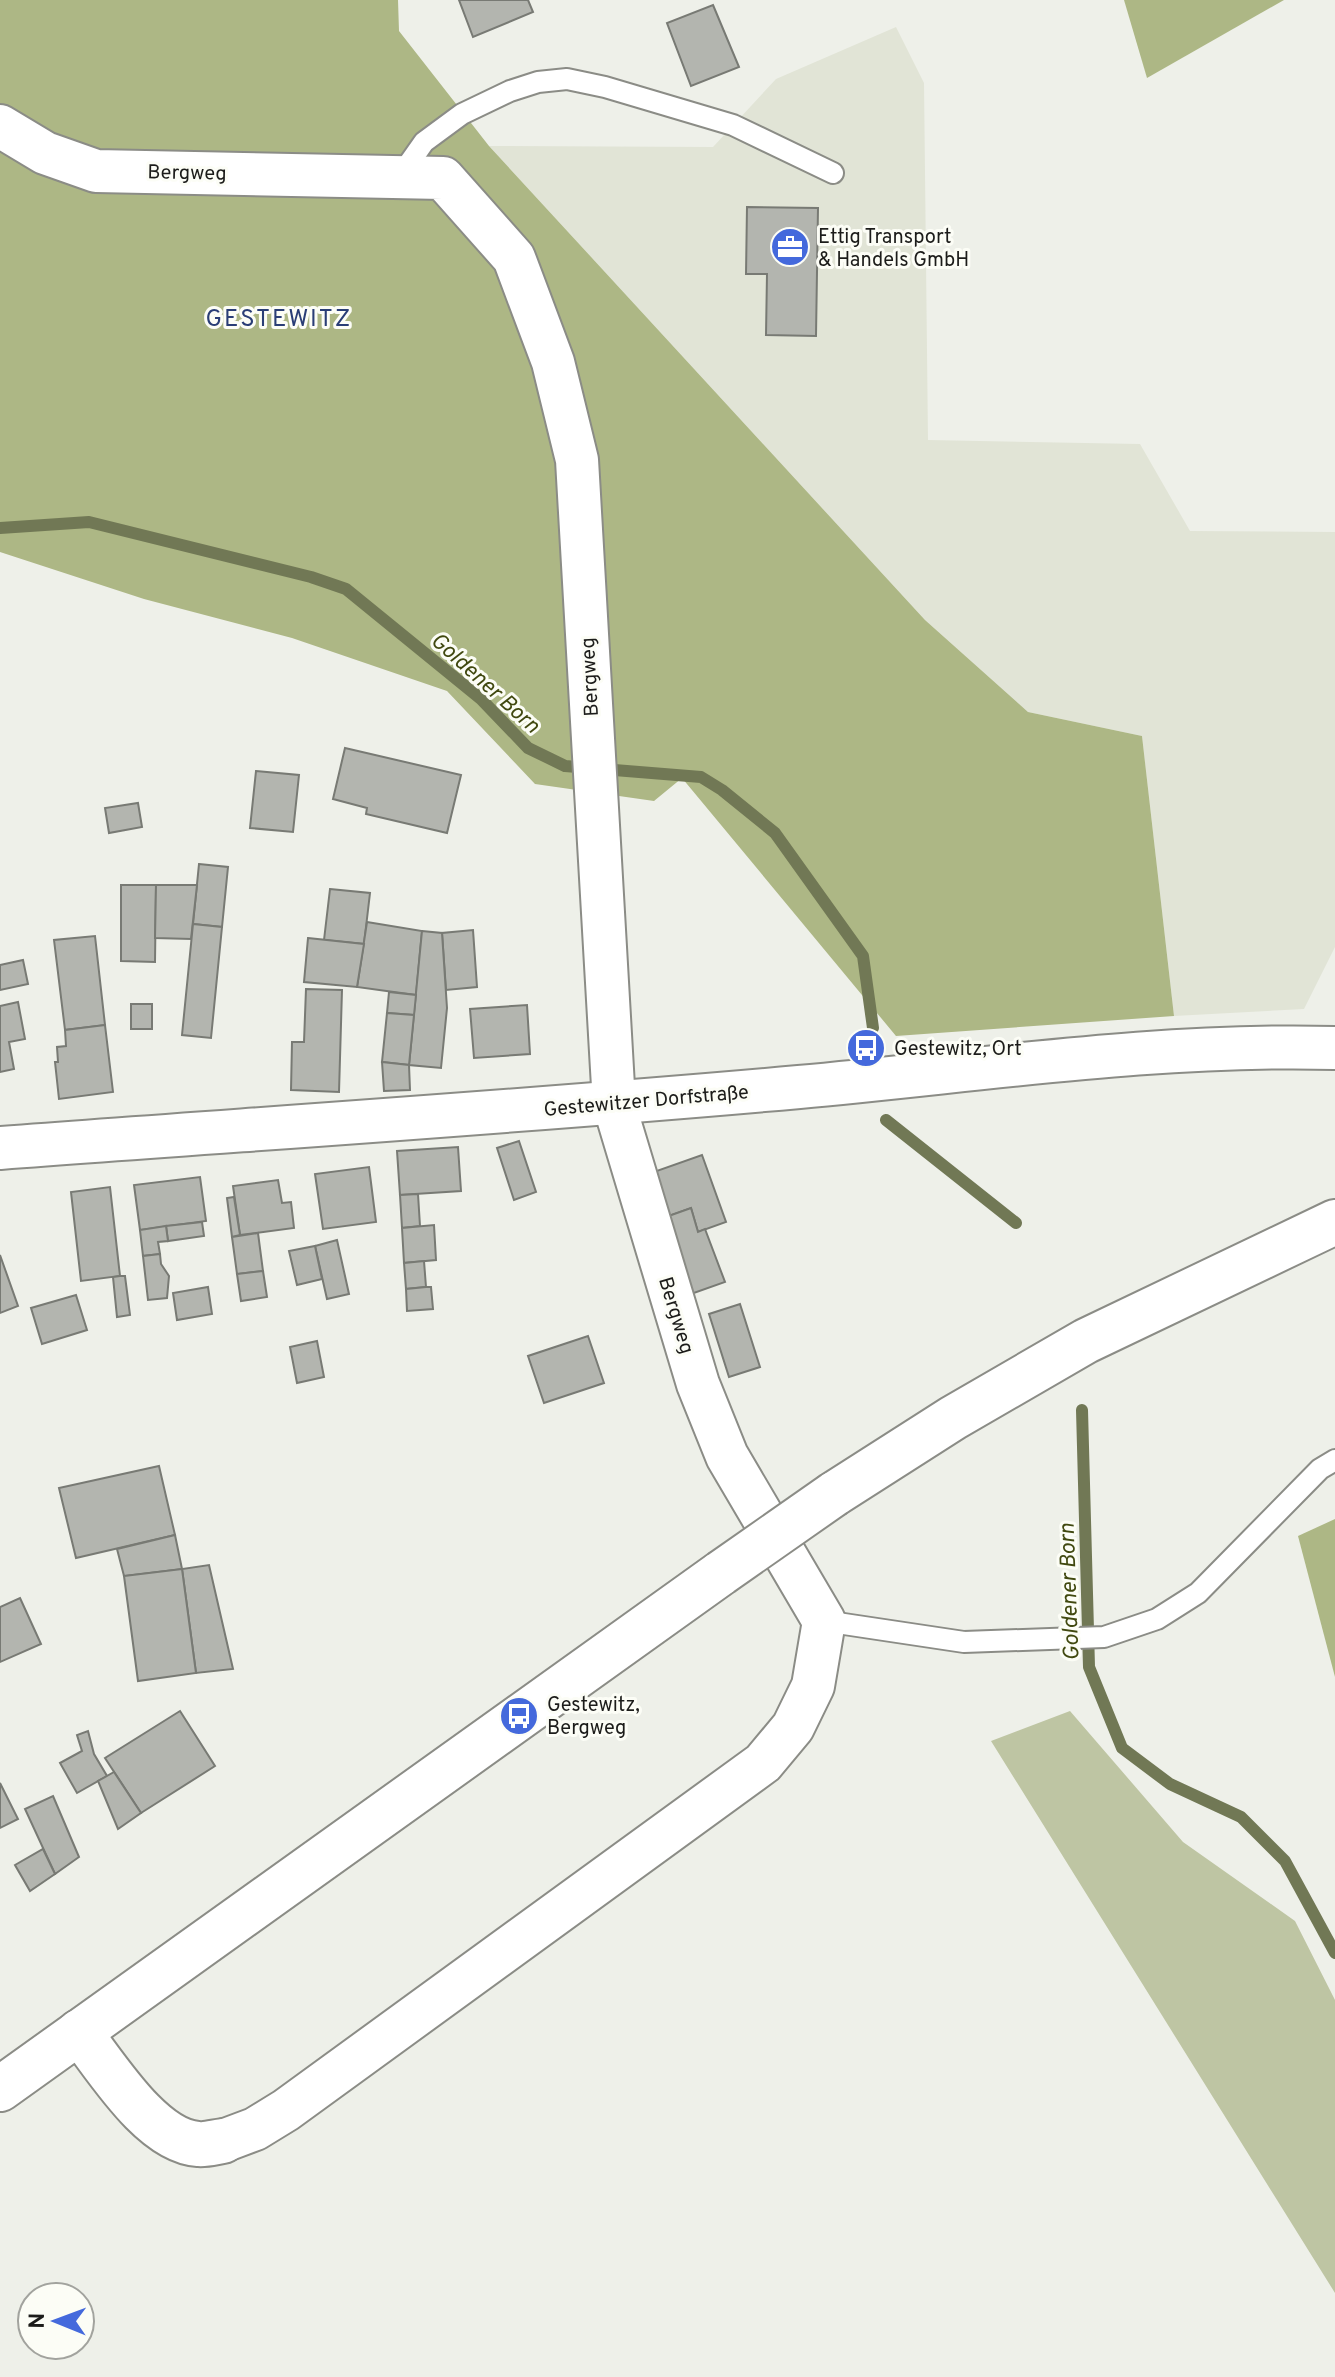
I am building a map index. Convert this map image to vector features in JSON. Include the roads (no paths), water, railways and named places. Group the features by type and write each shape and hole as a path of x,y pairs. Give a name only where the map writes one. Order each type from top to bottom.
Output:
{"main road":[{"path":"0,2089 834,1494 953,1418 1086,1341 1335,1222"},
{"path":"79,2032 130,2098 173,2137 197,2144 223,2141"}],"street":[{"name":"Bergweg","path":"0,126 45,153 96,171 443,178 514,258 553,362 577,460 614,1104 698,1384 727,1456 824,1621"},
{"name":"Gestewitzer Dorfstraße","path":"0,1148 614,1104 1093,1057 1291,1047 1335,1048"},
{"path":"223,2141 255,2129 286,2110 763,1763 793,1727 813,1686 824,1621"}],"lane":[{"path":"400,176 424,142 462,114 510,91 538,82 567,79 733,125 833,173"},
{"path":"824,1621 964,1642 1068,1641 1104,1637 1157,1619 1198,1593 1320,1469 1335,1460"}],"waterway":[{"name":"Goldener Born","path":"0,528 89,522 311,577 346,589 481,699 528,748 565,766 701,777 775,833 863,956 873,1028"},
{"name":"Goldener Born","path":"886,1120 1016,1223"},
{"name":"Goldener Born","path":"1082,1410 1089,1667 1122,1748 1170,1784 1241,1817 1285,1861 1335,1953"}],"place":[{"name":"Ettig Transport & Handels GmbH","path":"790,247"},
{"name":"Gestewitz, Ort","path":"866,1048"},
{"name":"Gestewitz, Bergweg","path":"519,1716"}],"district":[{"name":"GESTEWITZ","path":"279,318"}]}
